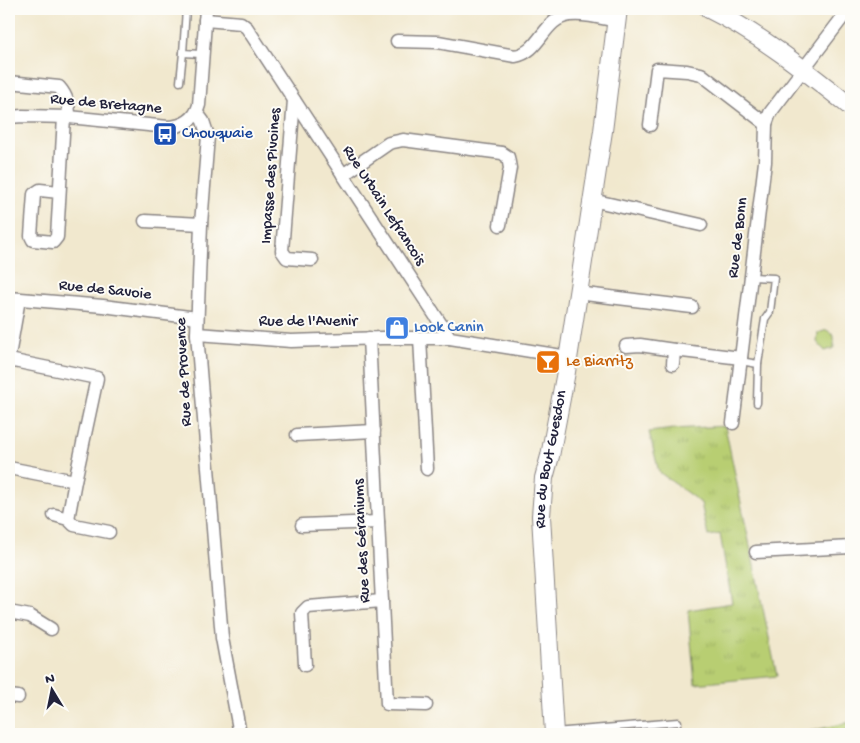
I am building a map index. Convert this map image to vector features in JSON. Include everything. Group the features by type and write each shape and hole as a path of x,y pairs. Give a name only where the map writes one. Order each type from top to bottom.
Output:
{"street":[{"path":"709,9 804,69 851,107"},
{"name":"Rue de Bonn","path":"732,423 765,162 766,124 770,113 849,9"},
{"path":"197,113 200,96 201,54 205,14"},
{"name":"Rue Urbain Lefrancois","path":"205,14 241,24 247,28 450,338"},
{"path":"398,41 438,42 515,56 531,50 547,28 558,19 568,15 618,15"},
{"name":"Rue du Bout Guesdon","path":"554,733 541,516 544,478 550,456 568,356 603,131 618,15"},
{"path":"650,125 657,69 701,74 766,124"},
{"path":"9,82 59,86 66,99 67,117 59,192"},
{"name":"Impasse des Pivoines","path":"294,100 282,251 287,258 312,260"},
{"name":"Rue de Bretagne","path":"9,117 67,117 174,126 185,123 197,113"},
{"name":"Rue de Provence","path":"197,113 203,121 208,136 201,224 197,334 222,638 240,734"},
{"path":"343,175 389,143 403,140 502,153 508,157 510,168 500,224"},
{"path":"592,200 701,225"},
{"path":"146,221 201,224"},
{"path":"577,293 692,306"},
{"path":"9,356 14,298"},
{"name":"Rue de Savoie","path":"14,298 106,306 197,318"},
{"name":"Rue de l'Avenir","path":"197,334 291,341 369,338 450,338"},
{"name":"Rue des Géraniums","path":"369,338 387,704 426,705"},
{"path":"420,338 427,469"},
{"path":"450,338 568,356"},
{"path":"626,346 640,345 740,360"},
{"path":"673,364 674,350"},
{"path":"9,360 97,378 68,519"},
{"path":"297,434 374,431"},
{"path":"9,468 75,481"},
{"path":"54,515 68,519 74,526 109,532"},
{"path":"302,525 378,522"},
{"path":"756,552 851,547"},
{"path":"305,665 302,613 308,607 382,601"},
{"path":"9,612 30,616 51,629"}],"lane":[{"path":"180,82 186,9"},
{"path":"183,53 201,54"},
{"path":"751,277 774,278 770,312 765,319 758,364 757,403"},
{"path":"740,360 758,364"},
{"path":"554,733 678,722"}],"green space":[{"path":"827,330 834,336 834,348 825,351 817,342 818,333"},
{"path":"725,426 777,676 695,684 688,610 732,603 720,534 708,536 701,503 659,472 649,432"},
{"path":"851,722 851,734 797,734"}],"place":[{"name":"Chouquaie","path":"165,134"},
{"name":"Look Canin","path":"397,328"},
{"name":"Le Biarritz","path":"548,362"}]}
